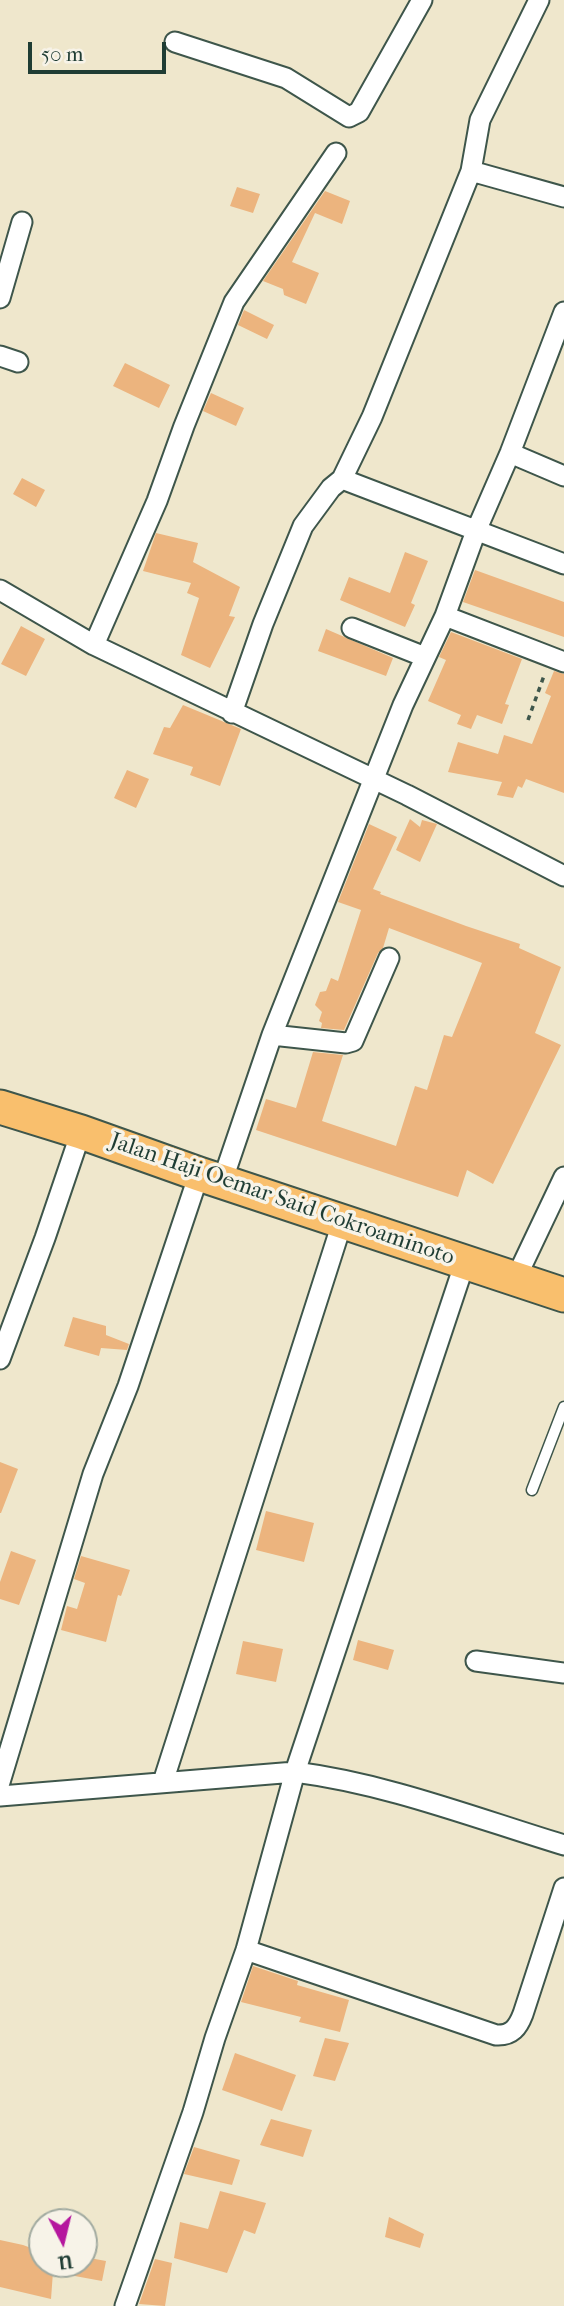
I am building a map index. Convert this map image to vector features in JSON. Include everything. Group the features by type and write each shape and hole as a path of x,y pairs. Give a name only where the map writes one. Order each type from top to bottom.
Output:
{"highway":[{"name":"Jalan Haji Oemar Said Cokroaminoto","path":"0,1107 564,1295"}],"street":[{"path":"175,42 286,78 349,117 359,112 422,0"},
{"path":"232,713 263,624 303,526 331,488 342,479 372,417 471,171 480,120 539,0"},
{"path":"94,645 157,501 234,302 336,153"},
{"path":"471,171 564,197"},
{"path":"0,298 22,222"},
{"path":"0,1782 93,1474 210,1178 272,1035 403,705 445,616 476,531 510,453 564,312"},
{"path":"510,453 564,475"},
{"path":"342,479 564,564"},
{"path":"0,590 94,645 562,869"},
{"path":"445,616 557,660"},
{"path":"352,628 425,657"},
{"path":"272,1035 337,1043 353,1041 389,958"},
{"path":"0,1359 81,1132"},
{"path":"516,1278 564,1177"},
{"path":"163,1782 342,1220"},
{"path":"125,2306 246,1950 295,1772 465,1262"},
{"path":"476,1661 564,1673"},
{"path":"0,1796 295,1772 330,1776 399,1792 564,1845"},
{"path":"246,1950 496,2035 508,2034 515,2029 523,2014 564,1888"}],"lane":[{"path":"532,1490 564,1407"}],"path":[{"path":"528,720 557,660"}],"building":[{"path":"237,187 260,194 253,213 230,206"},
{"path":"325,191 350,201 342,224 315,213 292,262 319,273 306,304 284,295 283,289 263,281"},
{"path":"244,310 274,325 267,339 238,325"},
{"path":"125,363 170,385 159,408 113,386"},
{"path":"211,393 244,408 236,426 203,411"},
{"path":"22,478 45,490 36,507 13,494"},
{"path":"156,533 198,543 193,562 240,587 229,616 235,617 210,668 181,655 199,598 187,593 191,583 143,571"},
{"path":"405,552 428,561 411,603 415,605 405,627 340,600 349,577 390,593"},
{"path":"475,570 564,602 564,637 463,602"},
{"path":"21,626 45,639 26,676 1,664"},
{"path":"326,629 393,658 386,676 318,651"},
{"path":"451,632 522,659 505,704 509,705 502,724 477,715 471,729 457,724 461,715 428,701 446,660 439,657"},
{"path":"554,671 564,674 564,793 526,779 522,788 518,786 513,798 497,795 502,782 448,772 458,742 498,754 504,735 532,744 551,696 545,693"},
{"path":"183,705 241,729 220,786 190,775 193,767 153,754 164,727 170,728"},
{"path":"127,770 149,779 136,808 114,798"},
{"path":"410,819 420,827 422,820 437,824 420,862 396,850"},
{"path":"369,824 397,837 373,889 381,892 380,894 520,944 519,948 561,967 535,1033 561,1045 493,1184 467,1170 458,1197 256,1130 266,1099 296,1108 313,1052 343,1055 322,1121 396,1146 415,1086 427,1090 444,1035 452,1037 482,963 389,928 383,948 378,953 344,1030 321,1028 322,1023 319,1021 322,1012 315,1005 320,992 326,991 331,978 338,981 361,910 338,902"},
{"path":"73,1317 106,1326 106,1335 129,1344 127,1350 101,1348 99,1356 64,1346"},
{"path":"0,1462 18,1469 1,1513 0,1513"},
{"path":"266,1511 314,1523 304,1562 256,1550"},
{"path":"11,1551 36,1560 19,1605 0,1599 0,1582"},
{"path":"81,1556 130,1570 121,1596 118,1595 106,1642 61,1630 67,1606 77,1609 85,1583 74,1579"},
{"path":"358,1640 394,1650 388,1670 353,1660"},
{"path":"243,1641 283,1649 276,1682 236,1674"},
{"path":"253,1966 298,1981 297,1985 349,2000 340,2032 299,2022 301,2017 241,2002"},
{"path":"325,2038 349,2043 335,2081 313,2076"},
{"path":"235,2053 296,2075 282,2111 222,2090"},
{"path":"271,2119 312,2130 303,2157 260,2145"},
{"path":"194,2147 240,2160 232,2185 184,2174"},
{"path":"220,2191 266,2203 255,2234 244,2230 227,2273 174,2258 180,2222 208,2229"},
{"path":"389,2217 424,2234 420,2248 385,2237"},
{"path":"0,2240 28,2247 28,2278 53,2278 51,2299 0,2287"},
{"path":"155,2259 172,2263 165,2306 139,2304"},
{"path":"98,2260 106,2261 102,2281 86,2278 98,2278"}]}
